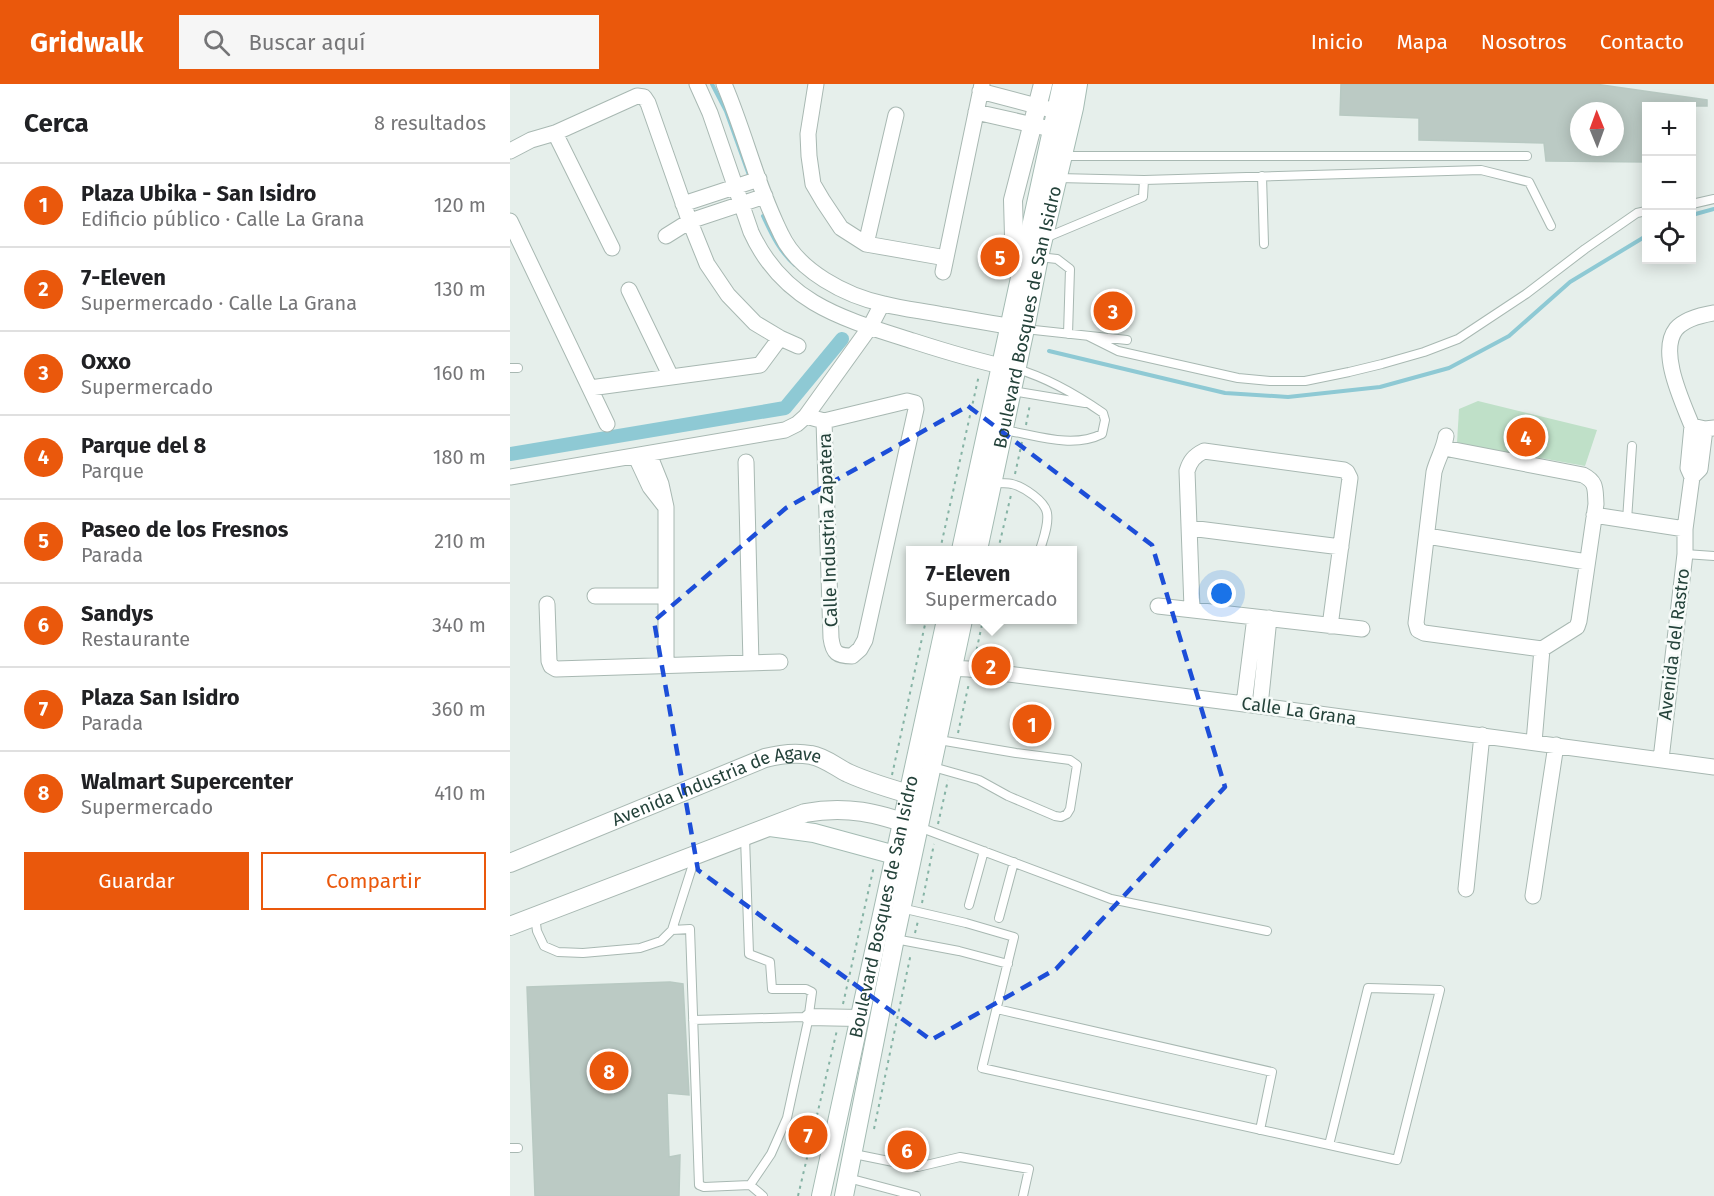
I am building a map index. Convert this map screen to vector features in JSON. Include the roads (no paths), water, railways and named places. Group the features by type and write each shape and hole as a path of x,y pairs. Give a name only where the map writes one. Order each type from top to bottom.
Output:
{"main road":[{"name":"Boulevard Bosques de San Isidro","path":"963,546 1018,328 1039,258 1063,156 1060,131 1050,114 1043,84"},
{"name":"Boulevard Bosques de San Isidro","path":"1022,270 1014,236 1013,200 1062,84"},
{"name":"Boulevard Bosques de San Isidro","path":"1050,114 1078,84"},
{"name":"Boulevard Bosques de San Isidro","path":"1018,328 1022,270 1060,131"},
{"name":"Boulevard Bosques de San Isidro","path":"979,546 1012,391 1009,368"},
{"name":"Boulevard Bosques de San Isidro","path":"916,796 932,767 937,740 946,624"},
{"name":"Boulevard Bosques de San Isidro","path":"846,1187 901,908 910,824 944,668 961,624"},
{"name":"Avenida Industria de Agave","path":"510,863 754,762 780,754 814,755 849,773 890,789 916,796"},
{"path":"510,926 805,813 825,809 847,809 910,824"},
{"name":"Boulevard Bosques de San Isidro","path":"821,1196 853,1016 886,853 910,824"},
{"path":"770,827 814,833 886,853"}],"street":[{"path":"697,84 710,113 759,251 774,272 822,308 851,321 1009,368"},
{"path":"724,84 765,196 786,243 790,251 810,269 830,284 882,304 1018,328"},
{"path":"816,84 808,134 808,156 813,184 822,201 842,228 866,244 945,265 981,87 1050,114 1060,131"},
{"path":"510,150 531,140 555,133 638,96 644,97 707,264 728,295 755,322 798,346"},
{"path":"976,112 1050,114"},
{"path":"866,244 896,116"},
{"path":"555,133 612,248"},
{"path":"684,204 759,179"},
{"path":"666,236 690,221 765,196"},
{"path":"510,221 607,424"},
{"path":"629,290 670,377"},
{"path":"510,477 785,430 806,416 870,327 882,304"},
{"path":"1703,428 1678,391 1669,358 1671,342 1676,330 1701,315 1714,314"},
{"path":"590,388 760,364 780,338"},
{"name":"Calle Industria Zapatera","path":"907,401 915,403 916,409 865,640 852,656 841,656 833,649 831,638 824,421 907,401"},
{"path":"806,416 824,421"},
{"name":"Avenida del Rastro","path":"1661,759 1685,554 1685,529 1692,477 1688,468 1703,428"},
{"path":"1445,442 1583,475 1591,479 1595,485 1594,515 1577,627 1542,649 1424,633 1418,630 1416,623 1434,472 1445,442"},
{"path":"1192,609 1187,471 1191,460 1204,452 1347,472 1350,478 1330,626"},
{"path":"642,456 661,484 666,507 666,665"},
{"path":"746,462 751,663"},
{"path":"1594,515 1685,529"},
{"path":"1190,528 1341,547"},
{"path":"1427,536 1587,562"},
{"path":"595,596 666,596"},
{"path":"547,604 549,661 556,669 780,662"},
{"path":"1158,606 1362,629"},
{"path":"1244,704 1262,617"},
{"path":"1260,706 1262,617"},
{"path":"1534,742 1542,649"},
{"name":"Calle La Grana","path":"944,668 969,669 1260,706 1714,767"},
{"path":"1466,889 1482,735"},
{"path":"1533,896 1556,745"}],"lane":[{"path":"1063,156 1527,156"},
{"path":"1058,178 1144,180 1481,170 1529,182 1551,225"},
{"path":"1262,176 1263,244"},
{"path":"1043,238 1143,197 1144,180"},
{"path":"1696,203 1714,199"},
{"path":"1088,336 1118,351 1238,378 1305,381 1349,372 1424,352 1458,339 1526,294 1637,213 1642,212"},
{"path":"1039,258 1057,259 1070,269 1068,334"},
{"path":"1018,328 1126,340"},
{"path":"1004,430 1066,441 1091,440 1102,434 1105,420 1103,413 1091,404 1035,374 1009,368"},
{"path":"1012,391 1091,404"},
{"path":"1627,520 1632,446"},
{"path":"992,483 1013,484 1044,504 1048,514 1041,546"},
{"path":"1685,554 1714,556"},
{"path":"932,767 979,780 1008,796 1055,816 1061,817 1067,814 1070,808 1077,765 1070,760 937,740"},
{"path":"910,824 1112,899 1267,931"},
{"path":"745,837 749,954 770,962 772,989 806,989 812,992 786,1118 771,1154 750,1185"},
{"path":"969,905 984,851"},
{"path":"535,917 537,931 544,946 558,952 582,953 640,948 660,941 672,930 695,856"},
{"path":"999,918 1014,862"},
{"path":"901,908 966,923 1014,938 982,1068 1260,1130 1397,1160 1440,990 1368,988 1329,1145"},
{"path":"672,930 690,930 699,1185 704,1187 750,1185 763,1196"},
{"path":"895,939 959,951 1008,964"},
{"path":"997,1009 1272,1072 1260,1130"},
{"path":"807,1017 839,1022 853,1016"},
{"path":"693,1020 853,1016"},
{"path":"852,1153 918,1167 960,1157 1029,1169 1023,1196"},
{"path":"846,1187 916,1196"}],"waterway":[{"path":"712,84 726,111 749,175"},
{"path":"1696,214 1714,209"},
{"path":"763,216 780,248 795,265"},
{"path":"1049,351 1225,393 1288,397 1380,387 1449,368 1509,336 1570,282 1642,238"},
{"path":"510,454 785,408 842,339"}],"place":[{"name":"Paseo de los Fresnos","path":"1000,257"},
{"name":"Oxxo","path":"1113,311"},
{"name":"Parque del 8","path":"1526,437"},
{"name":"7-Eleven","path":"991,666"},
{"name":"Plaza Ubika - San Isidro","path":"1032,724"},
{"name":"Walmart Supercenter","path":"609,1071"},
{"name":"Plaza San Isidro","path":"808,1135"},
{"name":"Sandys","path":"907,1150"}]}
